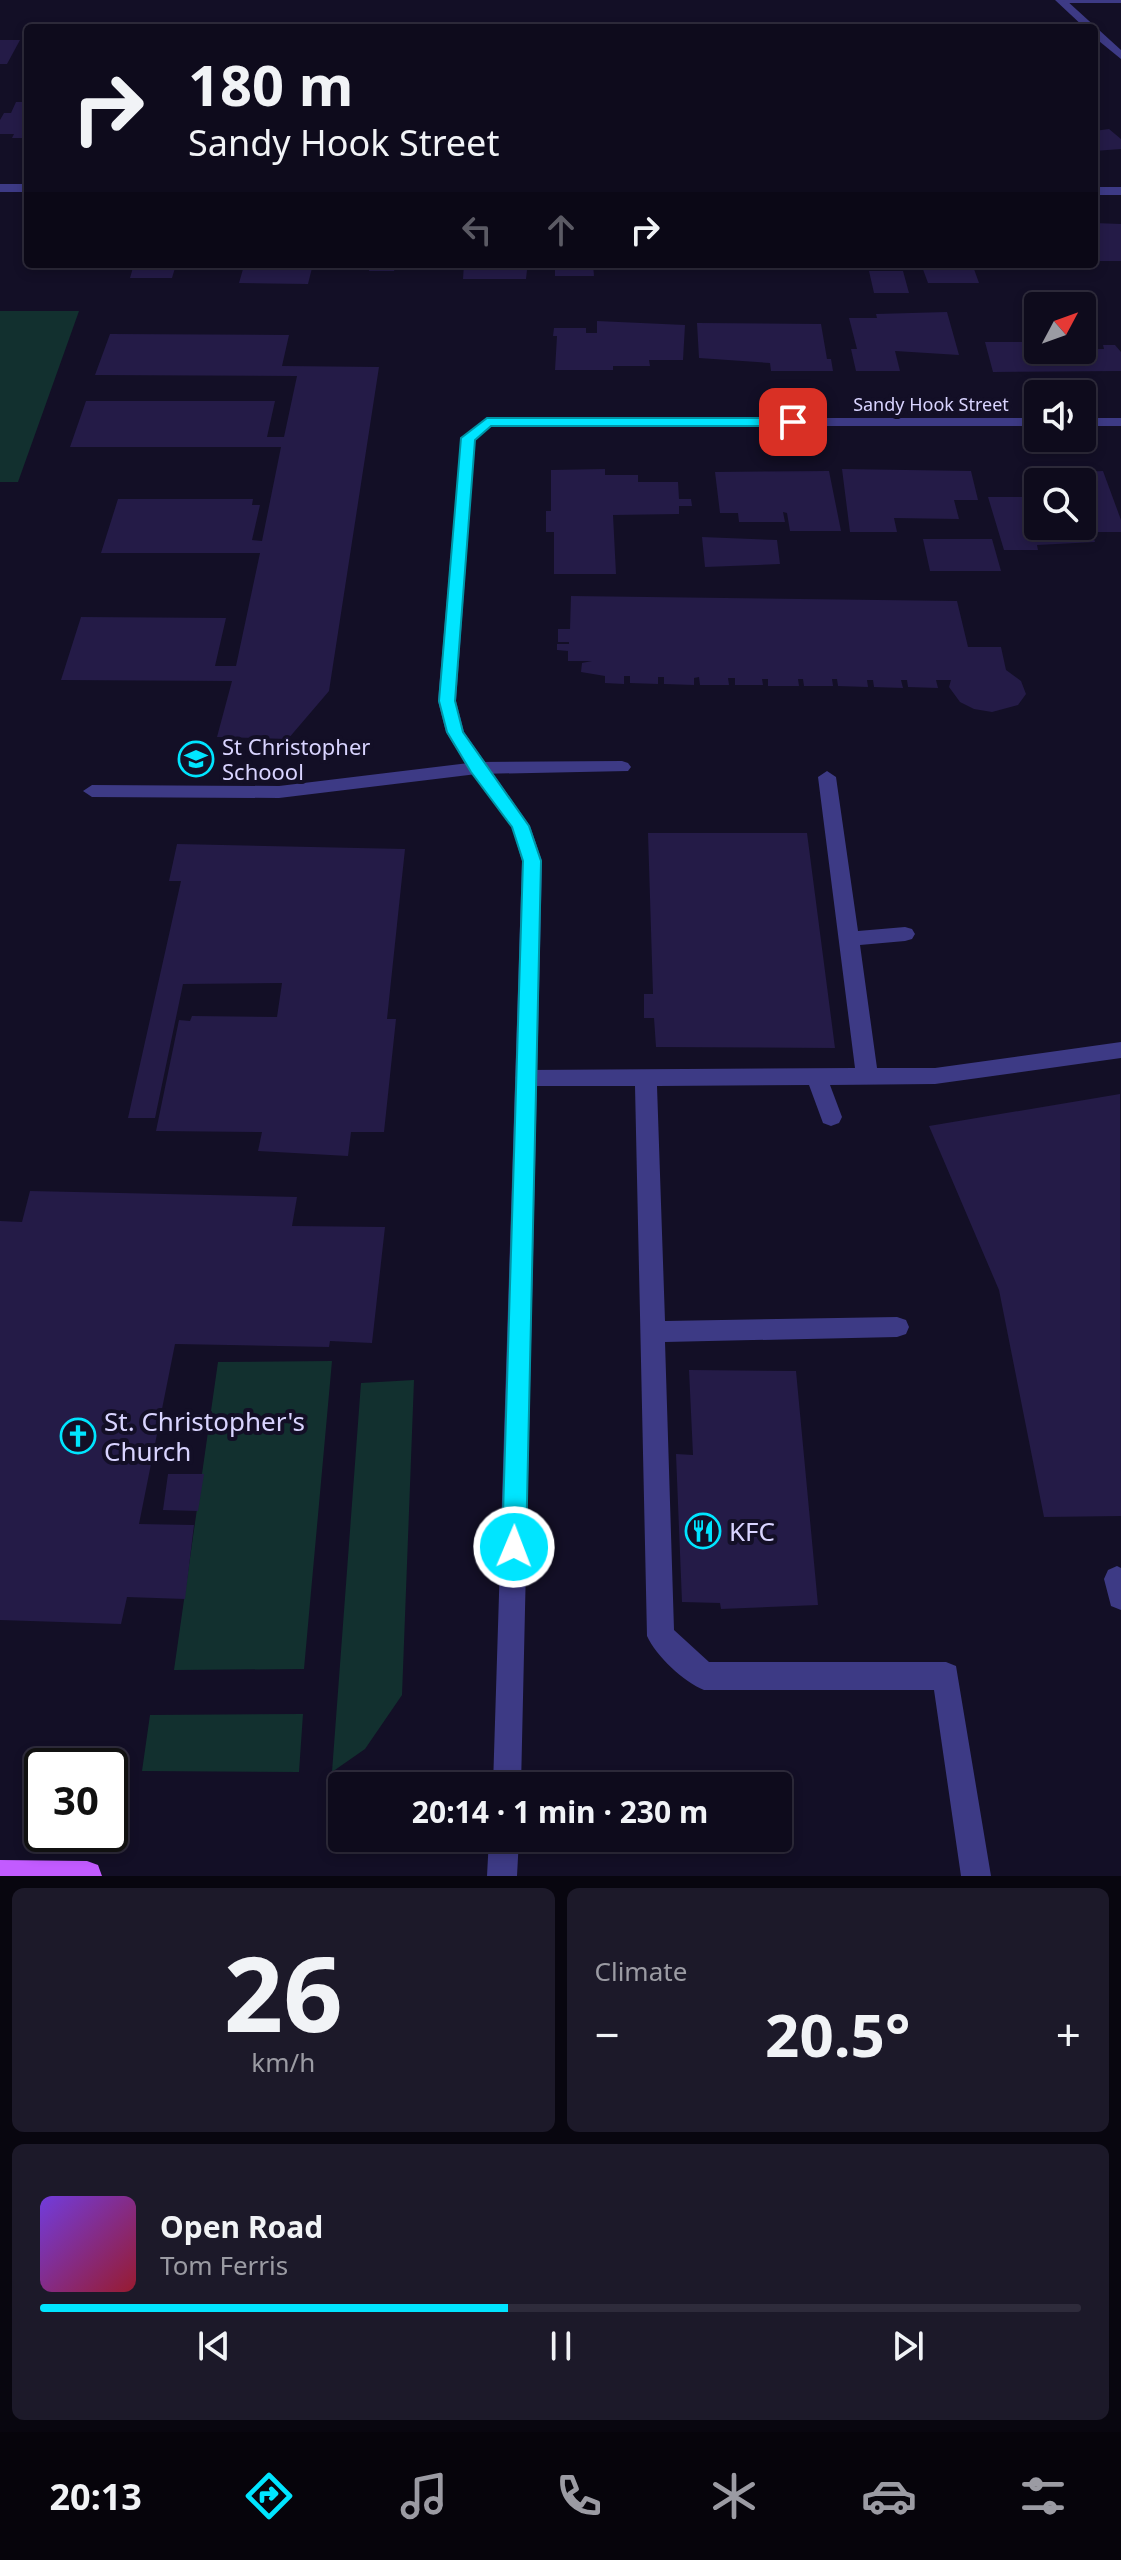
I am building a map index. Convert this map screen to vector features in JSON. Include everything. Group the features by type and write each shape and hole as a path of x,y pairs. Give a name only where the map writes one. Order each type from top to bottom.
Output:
{"main road":[{"path":"0,1875 87,1876"}],"street":[{"path":"1063,0 1121,0"},
{"path":"1063,0 1086,24"},
{"path":"1098,35 1121,56"},
{"path":"0,188 24,188"},
{"path":"1098,191 1121,191"},
{"name":"Sandy Hook Street","path":"477,768 455,732 447,701 468,438 487,422 1024,422"},
{"path":"1096,422 1121,422"},
{"path":"92,791 279,792 477,768 622,767"},
{"path":"477,768 521,826 532,861 507,1772"},
{"path":"827,777 867,1076"},
{"path":"849,939 905,934"},
{"path":"526,1078 935,1076 1121,1050"},
{"path":"817,1077 831,1117"},
{"path":"646,1078 661,1636 704,1676 946,1676 976,1876"},
{"path":"652,1332 897,1327"},
{"path":"502,1876 503,1852"}],"green space":[{"path":"0,311 79,311 18,482 0,482"},
{"path":"332,1361 304,1669 174,1670 218,1362"},
{"path":"414,1380 402,1695 365,1749 332,1772 361,1383"},
{"path":"303,1714 299,1772 142,1771 150,1715"}],"building":[{"path":"933,22 1012,24 934,24"},
{"path":"0,40 20,40 7,64 0,64"},
{"path":"16,102 24,102 24,138 0,134 0,120 4,113 11,113"},
{"path":"1109,129 1121,139 1121,149 1098,151 1098,130"},
{"path":"1098,223 1121,224 1121,261 1098,261"},
{"path":"133,268 175,268 172,278 130,278"},
{"path":"312,268 308,284 239,283 243,269"},
{"path":"369,268 395,268 394,271 369,271"},
{"path":"464,268 536,268 527,270 526,279 463,279"},
{"path":"555,268 593,268 594,276 555,276"},
{"path":"922,268 995,269 974,269 979,283 928,283"},
{"path":"869,271 903,271 909,293 874,293"},
{"path":"947,312 959,355 895,351 900,371 856,371 851,349 857,349 849,318"},
{"path":"597,321 685,325 683,360 649,360 650,366 613,366 613,370 555,370 557,336 553,336 554,328 586,328 586,333 597,333"},
{"path":"697,323 821,324 827,359 831,359 833,371 771,371 770,363 699,358"},
{"path":"110,334 289,335 282,366 379,367 329,691 288,739 217,737 232,681 61,680 81,617 226,618 215,666 236,666 260,553 101,553 118,499 253,499 252,505 260,505 252,540 262,541 281,447 70,447 86,401 275,401 267,437 284,437 297,376 95,375"},
{"path":"985,342 1024,342 1024,364 1096,364 1096,349 1104,349 1103,345 1115,345 1121,352 1121,371 993,372"},
{"path":"605,469 605,475 638,475 638,482 678,482 679,499 691,499 692,506 679,506 679,514 613,515 616,574 554,574 554,532 546,532 546,511 551,511 551,470"},
{"path":"842,469 971,471 978,500 954,500 959,519 894,518 897,532 850,532"},
{"path":"829,471 841,531 790,531 787,513 783,512 785,522 739,522 738,513 720,513 715,472"},
{"path":"1096,471 1103,471 1121,520 1121,532 1096,532"},
{"path":"988,497 1024,497 1024,540 1095,542 1037,545 1038,550 1004,550"},
{"path":"702,537 777,540 780,564 705,567"},
{"path":"923,539 992,539 1001,571 930,571"},
{"path":"571,596 957,601 968,647 1001,647 1006,670 1021,681 1026,694 1018,705 992,712 974,709 960,702 949,687 951,680 936,680 938,688 908,687 907,680 901,680 903,688 874,687 873,680 867,680 868,687 838,686 837,679 832,679 833,686 804,686 803,679 798,679 799,686 768,686 768,679 762,679 763,685 735,685 735,678 728,678 729,685 700,685 699,677 694,678 694,685 664,684 664,677 658,677 658,684 630,683 630,676 624,676 624,684 605,683 605,676 581,672 582,663 592,661 568,661 568,651 557,650 557,644 569,644 558,642 558,629 570,629"},
{"path":"648,833 807,833 835,1048 656,1047 654,1018 644,1018 644,994 653,994"},
{"path":"177,844 405,849 387,1019 396,1019 384,1132 351,1132 348,1156 258,1151 262,1132 156,1131 179,1020 190,1021 192,1016 277,1017 282,983 183,984 155,1118 128,1118 181,881 169,881"},
{"path":"1120,1094 1121,1516 1044,1517 999,1290 929,1126"},
{"name":"St. Christopher's Church","path":"30,1191 297,1197 292,1226 385,1227 372,1343 330,1341 329,1347 175,1344 139,1524 194,1525 185,1599 127,1597 121,1624 0,1620 0,1221 22,1222"},
{"path":"689,1370 796,1371 818,1605 721,1609 720,1603 682,1602 676,1454 693,1455"},
{"path":"168,1474 204,1474 198,1511 163,1510"}],"place":[{"name":"St Christopher Schoool","path":"196,759"},
{"name":"St. Christopher's Church","path":"78,1436"},
{"name":"KFC","path":"703,1531"}],"route":[{"path":"514,1547 532,861 521,826 496,789 477,768 455,732 447,701 468,438 487,422 793,422"}]}
